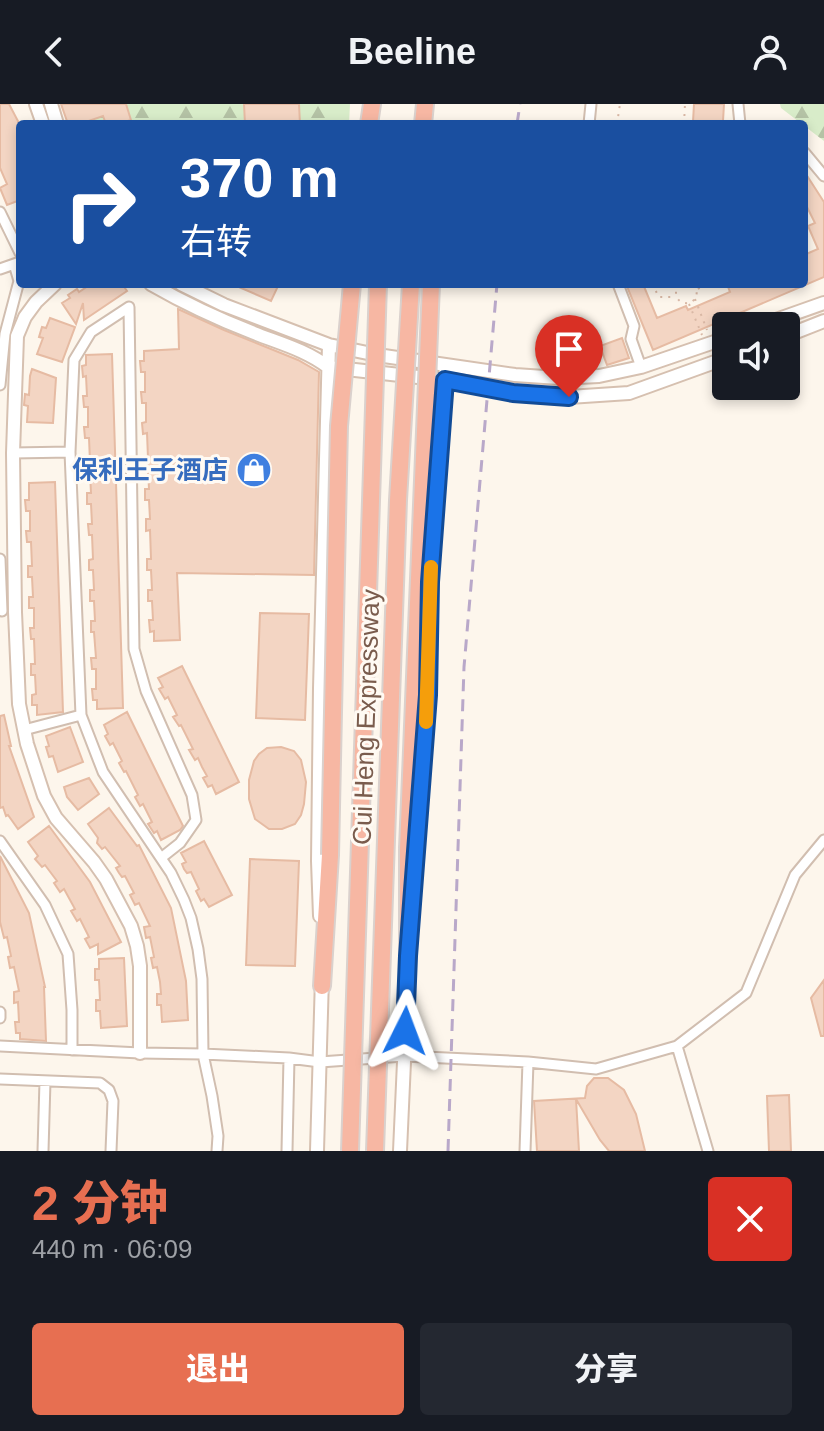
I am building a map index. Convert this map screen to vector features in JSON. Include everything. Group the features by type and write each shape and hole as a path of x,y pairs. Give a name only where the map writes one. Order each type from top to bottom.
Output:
{"highway":[{"path":"322,986 330,855 339,426 352,288"},
{"name":"Cui Heng Expressway","path":"350,1151 378,288"},
{"name":"Cui Heng Expressway","path":"375,1151 398,500 411,288"},
{"path":"408,956 408,849 431,288"}],"street":[{"path":"808,157 824,176"},
{"path":"0,212 16,245"},
{"path":"0,385 5,334 17,288"},
{"path":"6,612 17,336 25,317 51,288"},
{"path":"158,288 201,311 313,355 328,367 445,380 513,393 569,397 629,393 712,363"},
{"path":"189,288 224,305 329,345 515,375 559,378 599,376 641,367 712,343"},
{"path":"620,288 634,326 631,339 641,367"},
{"path":"799,312 824,303"},
{"path":"161,858 180,843 196,820 192,795 146,691 134,649 129,307 91,332 74,360 70,452 81,715 103,772 161,858 184,900 198,949 202,979 203,1054 218,1136 217,1151"},
{"path":"800,330 824,321"},
{"path":"317,1151 322,986 318,861 320,688 329,345"},
{"path":"400,1151 408,956 428,695 430,582 446,365"},
{"path":"13,453 70,452"},
{"path":"0,559 19,704 44,796 56,818 106,879 131,926 137,946 140,966 140,1053"},
{"path":"24,730 81,715"},
{"path":"0,1046 289,1058 320,1062 404,1056 596,1069 677,1046 746,993 795,875 824,840"},
{"path":"0,841 45,905 68,954 72,1050"},
{"path":"0,1012 0,1018"},
{"path":"677,1046 708,1151"},
{"path":"287,1151 289,1058"},
{"path":"525,1151 528,1062"},
{"path":"0,1079 100,1083 109,1090 113,1101 111,1151"},
{"path":"43,1151 45,1081"}],"path":[{"path":"654,288 659,297 676,297"},
{"path":"676,288 676,297 680,301 689,303 695,299"},
{"path":"697,289 695,299 709,344"},
{"path":"689,303 709,344"}],"green space":[{"path":"81,104 350,104 349,120 87,120"},
{"path":"780,104 824,104 824,141 808,129 808,120 797,120"}],"building":[{"path":"0,104 9,104 17,120 16,202 7,205 0,188 7,184 0,168"},
{"path":"61,104 126,104 131,120 104,120 103,116 92,120 67,120"},
{"path":"244,104 299,104 300,120 245,120"},
{"path":"694,104 724,104 723,120 693,120"},
{"path":"808,177 824,202 824,277 808,284 808,253 818,249 808,226 815,223 808,209"},
{"path":"85,288 125,288 127,291 84,320 83,303 76,324 62,303 77,289 79,292"},
{"path":"241,288 277,288 271,301"},
{"path":"628,288 645,288 657,318 686,306 688,310 730,292 728,288 798,288 742,312 712,312 712,325 653,350"},
{"name":"保利王子酒店","path":"178,309 319,372 314,575 177,573 180,640 154,641 149,620 153,620 152,601 148,601 148,590 152,590 151,570 147,570 147,559 151,559 150,530 146,531 146,519 150,519 149,500 145,500 145,489 149,489 148,469 144,469 144,458 148,458 147,433 143,434 142,423 146,422 146,403 142,403 141,392 145,392 145,372 141,372 140,361 144,361 144,351 179,349"},
{"path":"50,318 75,327 62,362 37,354 43,338 39,337 42,327 46,328"},
{"path":"622,338 629,358 607,365 600,346"},
{"path":"112,354 123,708 97,709 92,689 96,689 96,669 92,669 91,658 96,658 94,632 91,632 91,621 95,621 94,601 90,601 90,590 94,590 93,570 89,570 89,560 93,559 92,535 89,535 88,524 92,524 91,504 87,504 87,493 91,493 90,473 86,474 86,462 90,462 89,438 85,438 84,427 88,427 88,407 84,407 83,396 87,396 82,366 86,365 86,355"},
{"path":"32,369 56,378 53,423 27,422 25,394 29,395"},
{"path":"55,482 63,712 37,715 37,705 32,705 32,695 36,694 35,675 31,675 31,664 35,664 34,639 31,639 30,628 34,628 34,608 29,608 29,597 33,597 32,577 28,577 28,566 32,566 31,542 27,542 26,531 30,531 30,511 26,511 25,500 29,500 29,483"},
{"path":"260,613 309,614 305,720 256,718"},
{"path":"182,666 239,782 216,794 212,785 208,787 203,778 207,776 198,758 195,760 189,750 193,749 181,725 173,717 177,715 168,697 165,699 159,689 163,687 158,678"},
{"path":"127,712 183,826 161,840 157,831 154,833 148,824 152,822 143,804 140,806 135,797 138,795 119,763 122,761 113,743 110,745 105,736 108,734 104,725"},
{"path":"4,715 9,746 34,817 18,829 6,816 3,807 0,808 0,716"},
{"path":"70,727 83,762 58,772 53,756 49,757 46,736"},
{"path":"281,747 294,751 301,760 306,782 304,804 295,824 282,829 269,829 255,819 249,799 249,780 259,754 267,748"},
{"path":"89,778 99,794 78,810 67,797 64,787"},
{"path":"109,808 139,845 171,908 186,981 188,1020 162,1022 161,1005 157,1005 157,994 161,994 160,982 157,967 153,968 150,937 146,938 144,927 150,926 139,903 135,905 130,895 134,893 125,876 122,877 116,868 120,866 105,847 102,849 97,843 98,838 88,824"},
{"path":"49,826 90,882 121,942 98,954 98,944 90,948 85,939 89,937 80,919 77,921 71,911 75,909 64,889 60,892 54,883 57,881 45,865 42,867 35,859 38,856 28,842"},
{"path":"204,841 232,895 209,907 204,899 201,901 191,872 187,873 184,869 182,864 186,862 181,853"},
{"path":"0,856 29,913 45,987 46,1041 20,1039 20,1033 16,1033 15,1022 19,1022 14,992 19,991 14,967 10,968 7,937 4,938 0,922"},
{"path":"250,859 299,861 295,966 246,965"},
{"path":"124,958 127,1026 101,1028 100,1011 96,1011 96,1000 100,1000 95,969 99,969 99,959"},
{"path":"824,980 824,1036 821,1036 811,998"},
{"path":"594,1078 608,1078 624,1090 636,1114 645,1151 609,1151 576,1099 579,1151 537,1151 534,1101 585,1098 587,1086"},
{"path":"789,1095 791,1151 769,1151 767,1096"}],"railway":[{"path":"518,120 520,104"},
{"path":"448,1151 464,667 497,288"}],"slow traffic":[{"path":"426,722 431,567"}],"place":[{"name":"保利王子酒店","path":"254,470"}],"route":[{"path":"405,1031 428,695 430,582 445,380 513,393 569,397"}]}
